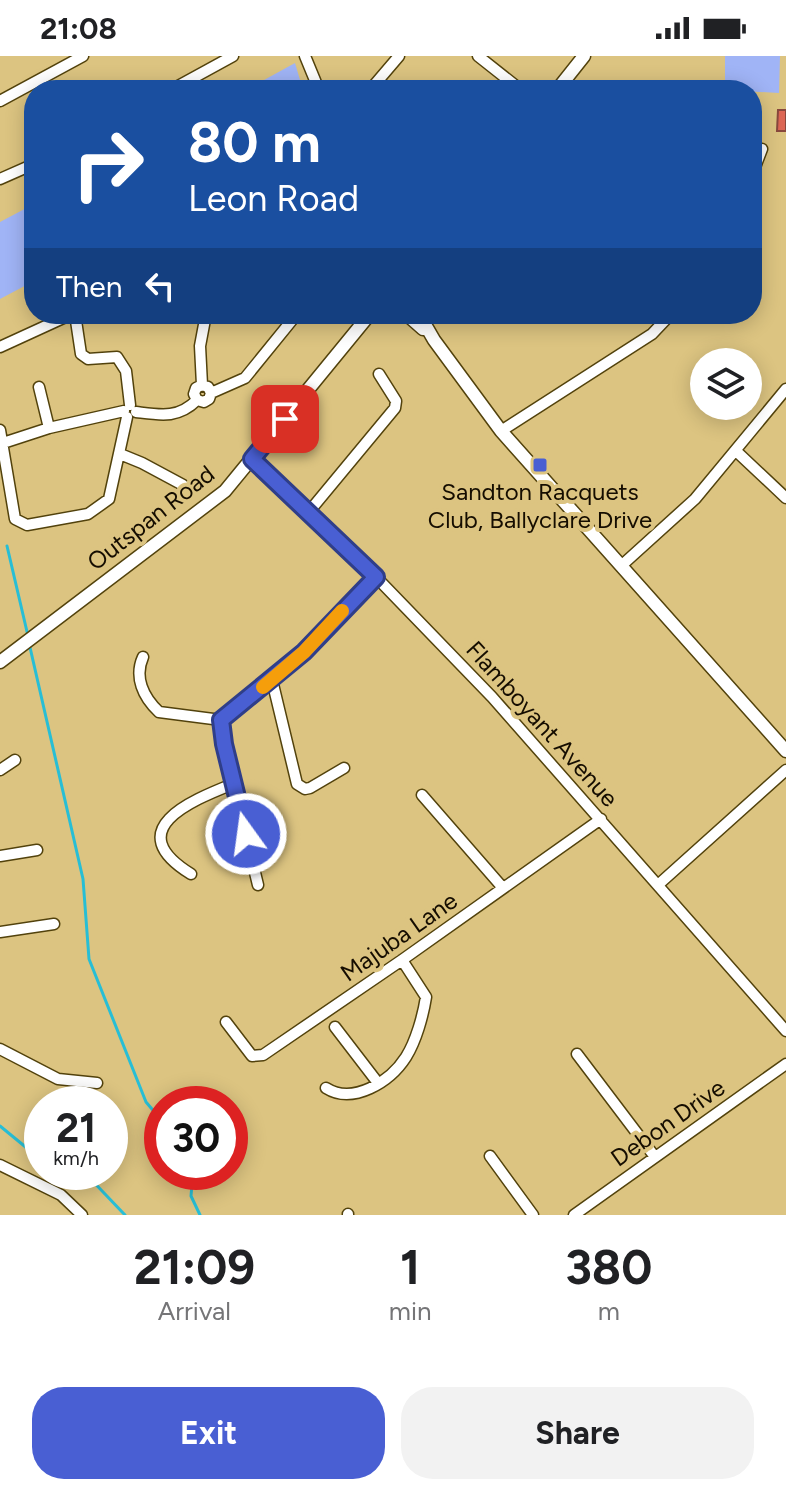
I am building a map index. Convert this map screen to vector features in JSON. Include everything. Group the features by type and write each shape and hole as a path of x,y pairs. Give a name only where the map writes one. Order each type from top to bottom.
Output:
{"street":[{"path":"189,80 233,56"},
{"path":"305,56 315,80"},
{"path":"379,80 399,56"},
{"path":"478,56 508,80"},
{"path":"565,80 584,56"},
{"path":"37,80 78,57"},
{"path":"0,101 24,87"},
{"path":"0,179 24,168"},
{"path":"0,347 52,324"},
{"path":"0,430 15,519 27,525 88,514 101,507 113,490 129,411 126,371 117,357 88,359 81,354 76,324"},
{"path":"202,385 200,346 204,324"},
{"path":"3,443 49,428 129,411 166,416 181,413 197,400 207,401 211,393 245,378 289,324"},
{"name":"Outspan Road","path":"0,662 215,499 233,482 362,324"},
{"path":"417,324 434,340"},
{"path":"425,324 501,431 786,751"},
{"path":"501,431 652,334 662,324"},
{"path":"308,513 395,408 396,401 379,374"},
{"path":"197,400 194,391 202,385"},
{"path":"202,385 208,387 211,393"},
{"path":"39,387 49,428"},
{"path":"621,566 683,512 786,389"},
{"path":"736,451 786,498"},
{"path":"120,454 183,485"},
{"name":"Flamboyant Avenue","path":"252,459 376,577 492,697 786,1031"},
{"path":"143,657 137,673 138,680 151,705 159,712 221,720 304,652 376,577"},
{"path":"272,680 297,784 305,789 310,788 344,768"},
{"path":"221,720 258,885"},
{"path":"0,770 15,760"},
{"path":"659,884 786,770"},
{"path":"191,874 169,858 160,839 162,827 166,820 202,797 233,784"},
{"path":"422,795 503,888"},
{"name":"Majuba Lane","path":"226,1022 252,1056 258,1057 601,819"},
{"path":"0,856 37,850"},
{"path":"0,932 54,924"},
{"path":"326,1088 339,1095 358,1094 378,1083 407,1055 425,1003 423,991 402,960"},
{"path":"335,1027 378,1083"},
{"path":"0,1049 58,1079 97,1083"},
{"path":"577,1054 655,1157"},
{"name":"Debon Drive","path":"574,1215 786,1064"},
{"path":"490,1156 533,1215"},
{"path":"0,1165 61,1195 82,1215"}],"shaded area":[{"path":"725,56 780,56 779,93 762,92 762,80 725,80"},
{"path":"295,63 300,80 264,80"},
{"path":"24,209 24,286 0,299 0,222"}],"building":[{"path":"778,110 786,110 786,131 777,131"}],"waterway":[{"path":"7,546 28,636"},
{"path":"29,643 83,879 89,959 144,1097"},
{"path":"0,1126 24,1146"},
{"path":"101,1190 125,1215"},
{"path":"192,1190 191,1196 200,1215"}],"slow traffic":[{"path":"263,687 304,652 342,611"}],"place":[{"name":"Sandton Racquets Club, Ballyclare Drive","path":"540,465"}],"route":[{"path":"246,834 221,720 304,652 376,577 252,459 285,419"}]}
